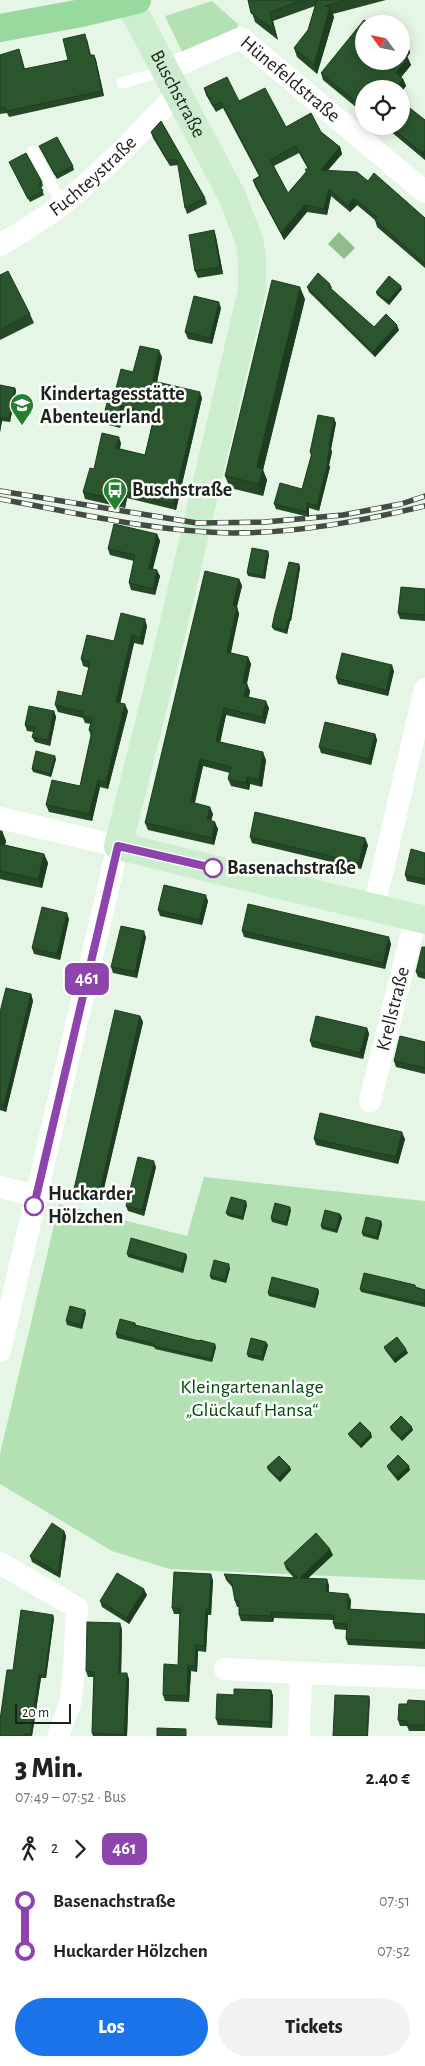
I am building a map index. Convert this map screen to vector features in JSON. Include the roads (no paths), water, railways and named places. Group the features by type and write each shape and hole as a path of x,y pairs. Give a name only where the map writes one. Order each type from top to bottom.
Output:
{"main road":[{"path":"0,28 82,13 133,1"}],"street":[{"name":"Buschstraße","path":"0,1351 118,846 168,648 252,290 250,243 232,196 171,83 133,1"},
{"name":"Hünefeldstraße","path":"171,83 241,38 425,192"},
{"name":"Fuchteystraße","path":"0,245 62,204 103,169 171,83"},
{"path":"374,907 425,689"},
{"path":"0,818 420,918"},
{"name":"Krellstraße","path":"370,1101 420,918"},
{"path":"0,1188 36,1196"},
{"path":"0,1562 77,1608 71,1699 67,1716 59,1729 59,1736"},
{"path":"225,1669 425,1678"},
{"path":"300,1736 301,1673"}],"lane":[{"path":"122,83 171,83"},
{"path":"33,151 62,204"}],"railway":[{"path":"0,491 197,523 265,522 343,515 401,504 425,496"},
{"path":"0,499 145,525 204,532 233,533 282,531 330,525 378,517 425,506"}],"place":[{"name":"Kindertagesstätte Abenteuerland","path":"22,426"},
{"name":"Buschstraße","path":"115,511"},
{"name":"Basenachstraße","path":"213,868"},
{"name":"Huckarder Hölzchen","path":"34,1206"}],"park label":[{"name":"Kleingartenanlage „Glückauf Hansa“","path":"252,1398"}]}
